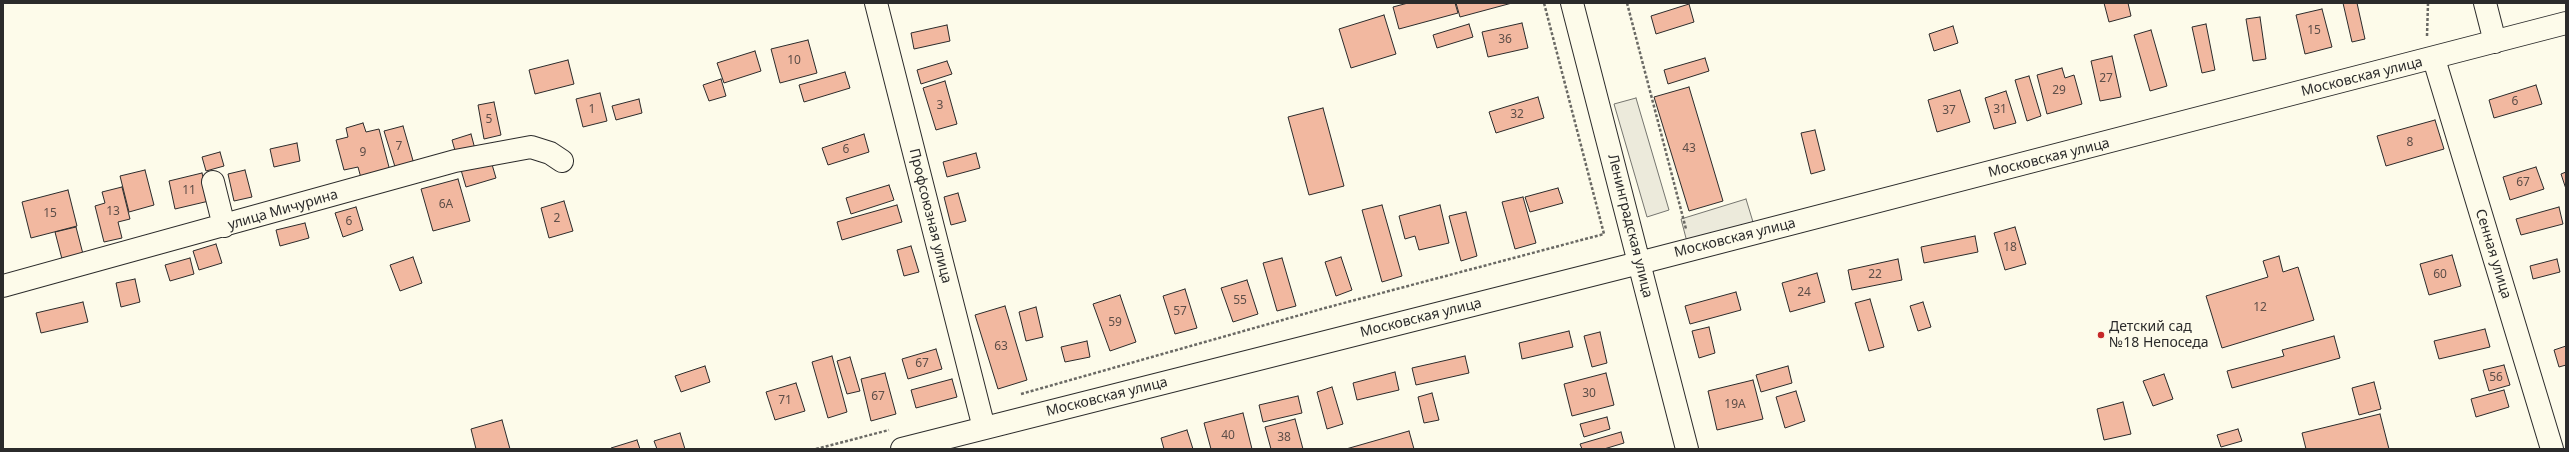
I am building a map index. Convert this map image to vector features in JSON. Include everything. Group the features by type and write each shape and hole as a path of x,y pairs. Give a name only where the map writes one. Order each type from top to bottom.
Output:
{"street":[{"name":"Профсоюзная улица","path":"876,3 984,428"},
{"name":"Ленинградская улица","path":"1572,3 1687,449"},
{"path":"2485,3 2495,42"},
{"name":"Московская улица","path":"902,449 1640,263 2434,59 2566,23"},
{"name":"Сенная улица","path":"2434,59 2552,449"},
{"name":"улица Мичурина","path":"3,286 470,158 530,147 550,154 562,161"},
{"path":"213,182 224,226"}],"path":[{"path":"1020,394 1325,308 1604,234 1544,3"},
{"path":"1627,3 1692,249"},
{"path":"2428,3 2427,45 2434,59"},
{"path":"816,449 890,430"}],"shaded area":[{"path":"1636,98 1669,210 1647,217 1614,104"},
{"path":"1746,199 1753,222 1687,242 1681,219"}],"building":[{"path":"1408,3 1455,3 1458,13 1399,29 1393,7"},
{"path":"1456,3 1512,3 1460,17"},
{"path":"2104,3 2128,3 2131,16 2109,22"},
{"path":"2343,3 2357,3 2365,39 2352,42"},
{"path":"1689,4 1694,22 1656,34 1651,16"},
{"path":"2322,9 2332,47 2305,54 2296,15"},
{"path":"1384,15 1396,54 1351,68 1339,29"},
{"path":"2260,17 2266,59 2253,61 2246,19"},
{"path":"1522,23 1528,48 1488,57 1482,32"},
{"path":"1469,24 1473,37 1437,48 1433,35"},
{"path":"2206,24 2215,70 2202,73 2192,27"},
{"path":"947,25 950,41 914,49 911,33"},
{"path":"1953,26 1958,43 1934,51 1929,34"},
{"path":"2151,30 2167,86 2150,91 2134,35"},
{"path":"808,40 817,73 780,83 771,49"},
{"path":"755,51 761,71 724,83 717,63"},
{"path":"2112,56 2121,97 2100,101 2091,61"},
{"path":"1705,58 1709,71 1668,84 1664,70"},
{"path":"568,60 574,84 535,94 529,70"},
{"path":"947,61 952,74 921,84 917,70"},
{"path":"2062,68 2065,78 2074,75 2082,104 2047,114 2037,75"},
{"path":"845,72 850,88 804,102 799,85"},
{"path":"2029,76 2041,116 2027,121 2015,80"},
{"path":"721,79 726,96 709,101 703,85"},
{"path":"945,81 957,124 936,130 923,88"},
{"path":"2536,85 2542,104 2494,118 2489,100"},
{"path":"1689,87 1723,201 1689,211 1654,97"},
{"path":"1960,90 1970,122 1937,132 1928,100"},
{"path":"2006,91 2016,123 1994,129 1985,98"},
{"path":"600,93 607,121 583,127 576,99"},
{"path":"1538,97 1544,118 1496,133 1489,112"},
{"path":"639,99 642,113 616,120 612,106"},
{"path":"494,102 501,135 484,139 478,105"},
{"path":"1323,108 1344,186 1309,195 1288,117"},
{"path":"2435,120 2444,149 2386,166 2377,136"},
{"path":"363,123 366,132 379,129 390,171 361,178 358,167 344,170 336,140 348,137 346,128"},
{"path":"403,126 414,164 396,170 384,131"},
{"path":"1815,130 1825,170 1811,174 1801,133"},
{"path":"471,134 475,149 456,154 452,140"},
{"path":"864,134 869,152 828,165 822,148"},
{"path":"297,143 300,161 274,167 270,149"},
{"path":"220,152 224,166 206,171 202,157"},
{"path":"976,153 980,168 947,177 943,162"},
{"path":"491,161 496,178 466,187 461,170"},
{"path":"2536,167 2544,189 2510,200 2503,177"},
{"path":"145,170 154,205 129,212 120,176"},
{"path":"245,170 252,197 234,201 228,174"},
{"path":"2566,172 2566,189 2561,174"},
{"path":"202,173 209,201 175,209 169,181"},
{"path":"458,179 470,221 433,231 421,189"},
{"path":"889,185 894,200 851,214 846,198"},
{"path":"122,187 130,219 118,222 122,238 104,242 95,206 105,203 102,192"},
{"path":"1558,188 1563,203 1530,212 1525,197"},
{"path":"68,190 77,226 31,238 22,202"},
{"path":"958,193 966,221 951,225 944,197"},
{"path":"1523,197 1536,243 1515,249 1502,202"},
{"path":"564,201 573,231 549,238 541,208"},
{"path":"897,205 902,222 842,240 837,222"},
{"path":"1382,205 1402,276 1382,282 1362,210"},
{"path":"1440,205 1449,243 1419,250 1415,236 1405,239 1399,216"},
{"path":"356,207 363,230 343,237 335,213"},
{"path":"2559,207 2563,224 2521,235 2516,219"},
{"path":"1466,212 1477,256 1461,261 1449,216"},
{"path":"305,223 309,238 280,246 276,230"},
{"path":"76,227 83,254 62,259 55,232"},
{"path":"2015,227 2026,264 2005,270 1994,233"},
{"path":"1975,236 1978,252 1924,263 1921,247"},
{"path":"216,244 222,263 199,270 193,251"},
{"path":"911,246 919,272 904,276 897,250"},
{"path":"2452,255 2461,286 2429,295 2420,264"},
{"path":"2279,256 2283,272 2298,267 2314,320 2222,348 2206,296 2268,277 2263,261"},
{"path":"413,257 422,283 400,291 390,265"},
{"path":"1341,257 1352,290 1336,296 1325,262"},
{"path":"190,258 194,274 170,281 165,265"},
{"path":"1282,258 1296,306 1277,311 1263,263"},
{"path":"1898,259 1902,280 1852,290 1848,270"},
{"path":"2557,259 2560,272 2533,279 2530,266"},
{"path":"1817,273 1825,302 1790,312 1782,283"},
{"path":"135,279 140,302 121,307 116,283"},
{"path":"1247,280 1258,314 1233,322 1221,288"},
{"path":"1185,289 1197,328 1175,334 1163,296"},
{"path":"1736,292 1741,310 1690,324 1685,306"},
{"path":"1120,295 1136,342 1110,351 1093,304"},
{"path":"1870,299 1884,347 1869,351 1855,303"},
{"path":"83,302 88,322 41,333 36,313"},
{"path":"1923,302 1931,327 1918,331 1910,306"},
{"path":"1005,306 1027,380 998,389 975,315"},
{"path":"1036,307 1043,337 1026,341 1019,312"},
{"path":"1709,327 1715,353 1699,358 1692,331"},
{"path":"2485,329 2490,347 2439,359 2434,341"},
{"path":"1569,331 1573,347 1522,359 1519,343"},
{"path":"1600,332 1607,363 1592,367 1584,336"},
{"path":"2334,336 2340,358 2232,388 2227,371 2284,356 2282,350"},
{"path":"1087,341 1090,357 1065,362 1061,347"},
{"path":"2566,346 2566,365 2559,367 2554,350"},
{"path":"936,349 942,369 908,379 902,359"},
{"path":"832,356 847,412 828,418 812,362"},
{"path":"1465,356 1469,373 1416,385 1412,368"},
{"path":"850,357 860,391 847,394 837,361"},
{"path":"2504,365 2510,385 2489,391 2483,370"},
{"path":"705,366 710,382 681,392 675,376"},
{"path":"1788,366 1792,383 1761,392 1756,375"},
{"path":"1395,372 1399,390 1357,400 1353,383"},
{"path":"885,373 896,414 871,421 861,379"},
{"path":"1606,373 1614,405 1572,416 1564,384"},
{"path":"2164,374 2173,399 2153,406 2143,381"},
{"path":"952,379 957,397 916,408 911,390"},
{"path":"1753,380 1763,419 1717,430 1708,391"},
{"path":"2374,382 2381,409 2359,415 2352,388"},
{"path":"796,383 805,411 775,420 766,392"},
{"path":"1332,387 1343,424 1327,429 1317,392"},
{"path":"2504,390 2509,407 2476,417 2471,399"},
{"path":"1796,391 1805,421 1785,428 1776,397"},
{"path":"1432,393 1439,420 1424,423 1418,397"},
{"path":"1298,396 1302,413 1263,422 1259,405"},
{"path":"2123,402 2131,434 2104,440 2097,409"},
{"path":"1243,413 1252,449 1211,449 1204,423"},
{"path":"2380,414 2389,449 2306,449 2302,433"},
{"path":"1607,417 1610,429 1584,437 1580,424"},
{"path":"1295,419 1303,449 1271,449 1265,427"},
{"path":"502,420 510,449 476,449 471,429"},
{"path":"2238,429 2242,441 2221,447 2217,435"},
{"path":"1187,430 1193,449 1164,449 1161,438"},
{"path":"1409,431 1414,449 1346,449"},
{"path":"1621,432 1624,443 1604,449 1582,449 1580,444"},
{"path":"680,433 685,449 657,449 654,441"},
{"path":"637,440 640,449 611,448"}],"place":[{"name":"Детский сад №18 Непоседа","path":"2101,335"}]}
